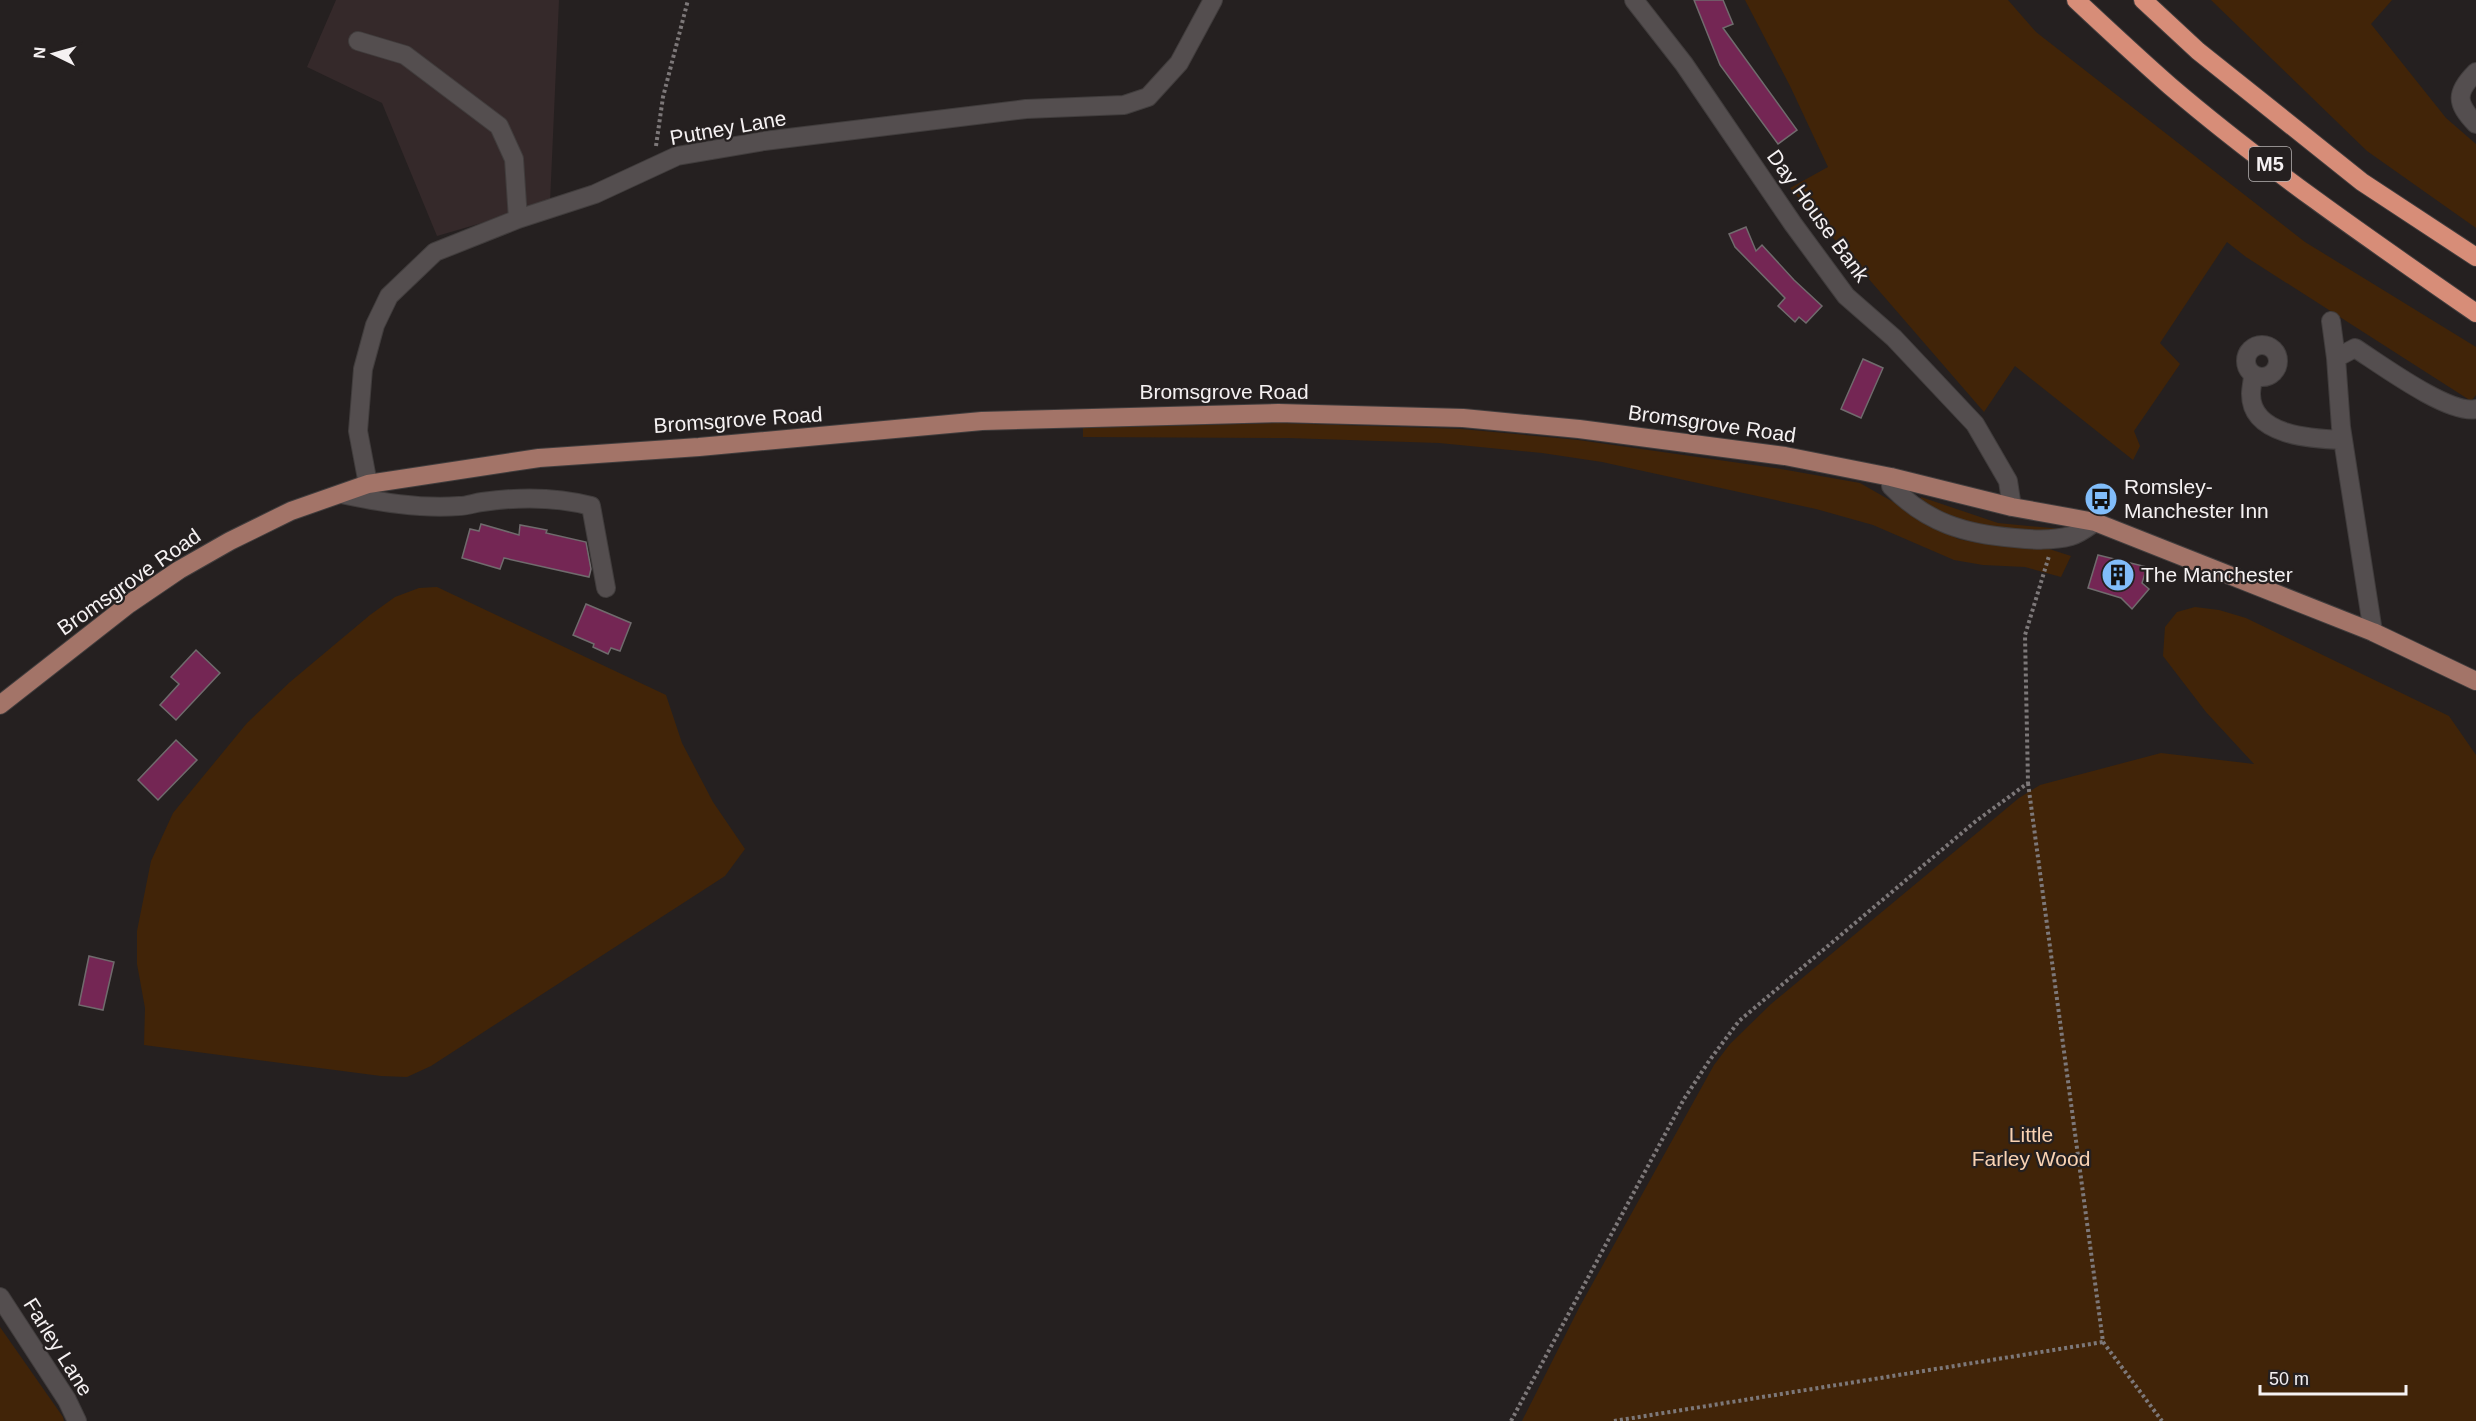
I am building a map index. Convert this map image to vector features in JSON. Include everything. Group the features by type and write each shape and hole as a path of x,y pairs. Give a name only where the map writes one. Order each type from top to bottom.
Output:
{"highway":[{"name":"M5","path":"2076,0 2170,86 2258,155 2361,234 2476,313"},
{"name":"M5","path":"2143,0 2198,51 2362,182 2476,257"}],"main road":[{"name":"Bromsgrove Road","path":"0,705 129,604 179,570 281,516 368,484 539,458 699,447 982,421 1278,413 1463,418 1579,429 1785,456 1891,477 2012,507 2095,522 2373,633 2476,681"}],"street":[{"name":"Putney Lane","path":"368,484 358,430 363,369 375,325 389,296 435,252 518,219 595,194 677,156 764,141 1026,110 1125,105 1148,97 1179,63 1213,0"},
{"name":"Day House Bank","path":"1634,0 1684,63 1793,224 1846,296 1894,338 1975,424 2008,481 2012,507"},
{"path":"358,41 405,55 499,126 514,159 518,219"},
{"path":"2476,72 2464,84 2461,96 2462,110 2476,124"},
{"path":"2331,321 2343,440 2373,633"},
{"path":"2336,358 2355,348 2435,399 2468,411 2476,409"},
{"path":"2253,375 2251,394 2253,405 2259,415 2270,425 2288,434 2313,439 2343,440"},
{"path":"1891,477 1891,486 1905,501 1926,515 1960,530 1984,536 2043,540 2073,536 2095,522"},
{"path":"341,494 369,500 433,507 523,499 578,502 591,506 606,588"},
{"name":"Farley Lane","path":"0,1297 67,1400 77,1421"}],"path":[{"path":"653,168 663,98 688,0"},
{"path":"2055,538 2025,636 2028,783 2103,1342 2162,1421"},
{"path":"1511,1421 1684,1099 1708,1061 1739,1021 1976,821 2028,783"},
{"path":"1614,1421 2103,1342"}],"shaded area":[{"path":"336,0 559,0 550,203 437,236 382,103 307,67"}],"green space":[{"path":"1745,0 2008,0 2036,32 2305,242 2476,347 2476,395 2471,401 2246,257 2227,242 2160,343 2180,364 2134,431 2140,446 2133,460 2015,366 1984,412 1790,188 1828,167 1790,86"},
{"path":"2211,0 2392,0 2371,24 2446,118 2476,144 2476,228 2367,151"},
{"path":"1278,423 1461,429 1578,440 1781,469 1860,483 1958,539 1983,544 2043,547 2071,556 2061,577 2025,567 1983,565 1954,560 1873,525 1816,509 1602,462 1542,453 1439,443 1288,438 1083,437 1083,428"},
{"path":"1921,497 1998,523 2062,529 2060,532 2002,531 1965,521 1919,503"},
{"path":"437,587 666,695 682,743 713,802 745,849 725,876 431,1066 407,1077 381,1076 144,1045 145,1008 137,964 137,931 151,861 173,813 247,723 290,682 395,597 419,588"},
{"name":"Little Farley Wood","path":"2195,607 2219,610 2246,618 2449,716 2476,755 2476,1421 1522,1421 1580,1306 1714,1065 1730,1044 1771,1004 2019,798 2040,785 2161,753 2254,764 2206,712 2163,656 2165,627 2177,612"},
{"path":"0,1327 63,1417 64,1421 0,1421"}],"building":[{"path":"1694,0 1723,0 1733,24 1723,28 1797,130 1778,144 1720,65"},
{"path":"1746,227 1756,251 1762,245 1822,306 1806,323 1799,317 1795,322 1778,306 1785,298 1735,247 1729,234"},
{"path":"1863,359 1883,368 1861,418 1841,409"},
{"path":"481,524 519,535 520,525 547,530 546,533 586,542 591,569 589,577 504,558 500,569 462,558 470,529 479,531"},
{"name":"The Manchester","path":"2098,555 2147,567 2142,583 2149,589 2132,609 2121,598 2088,588"},
{"path":"586,604 631,623 620,651 611,648 608,654 593,647 594,644 573,635"},
{"path":"196,650 220,673 176,720 160,705 179,684 171,677"},
{"path":"176,740 197,760 158,800 138,780"},
{"path":"89,956 114,962 103,1010 79,1005"}],"place":[{"name":"Romsley- Manchester Inn","path":"2101,499"},
{"name":"The Manchester","path":"2118,575"}]}
